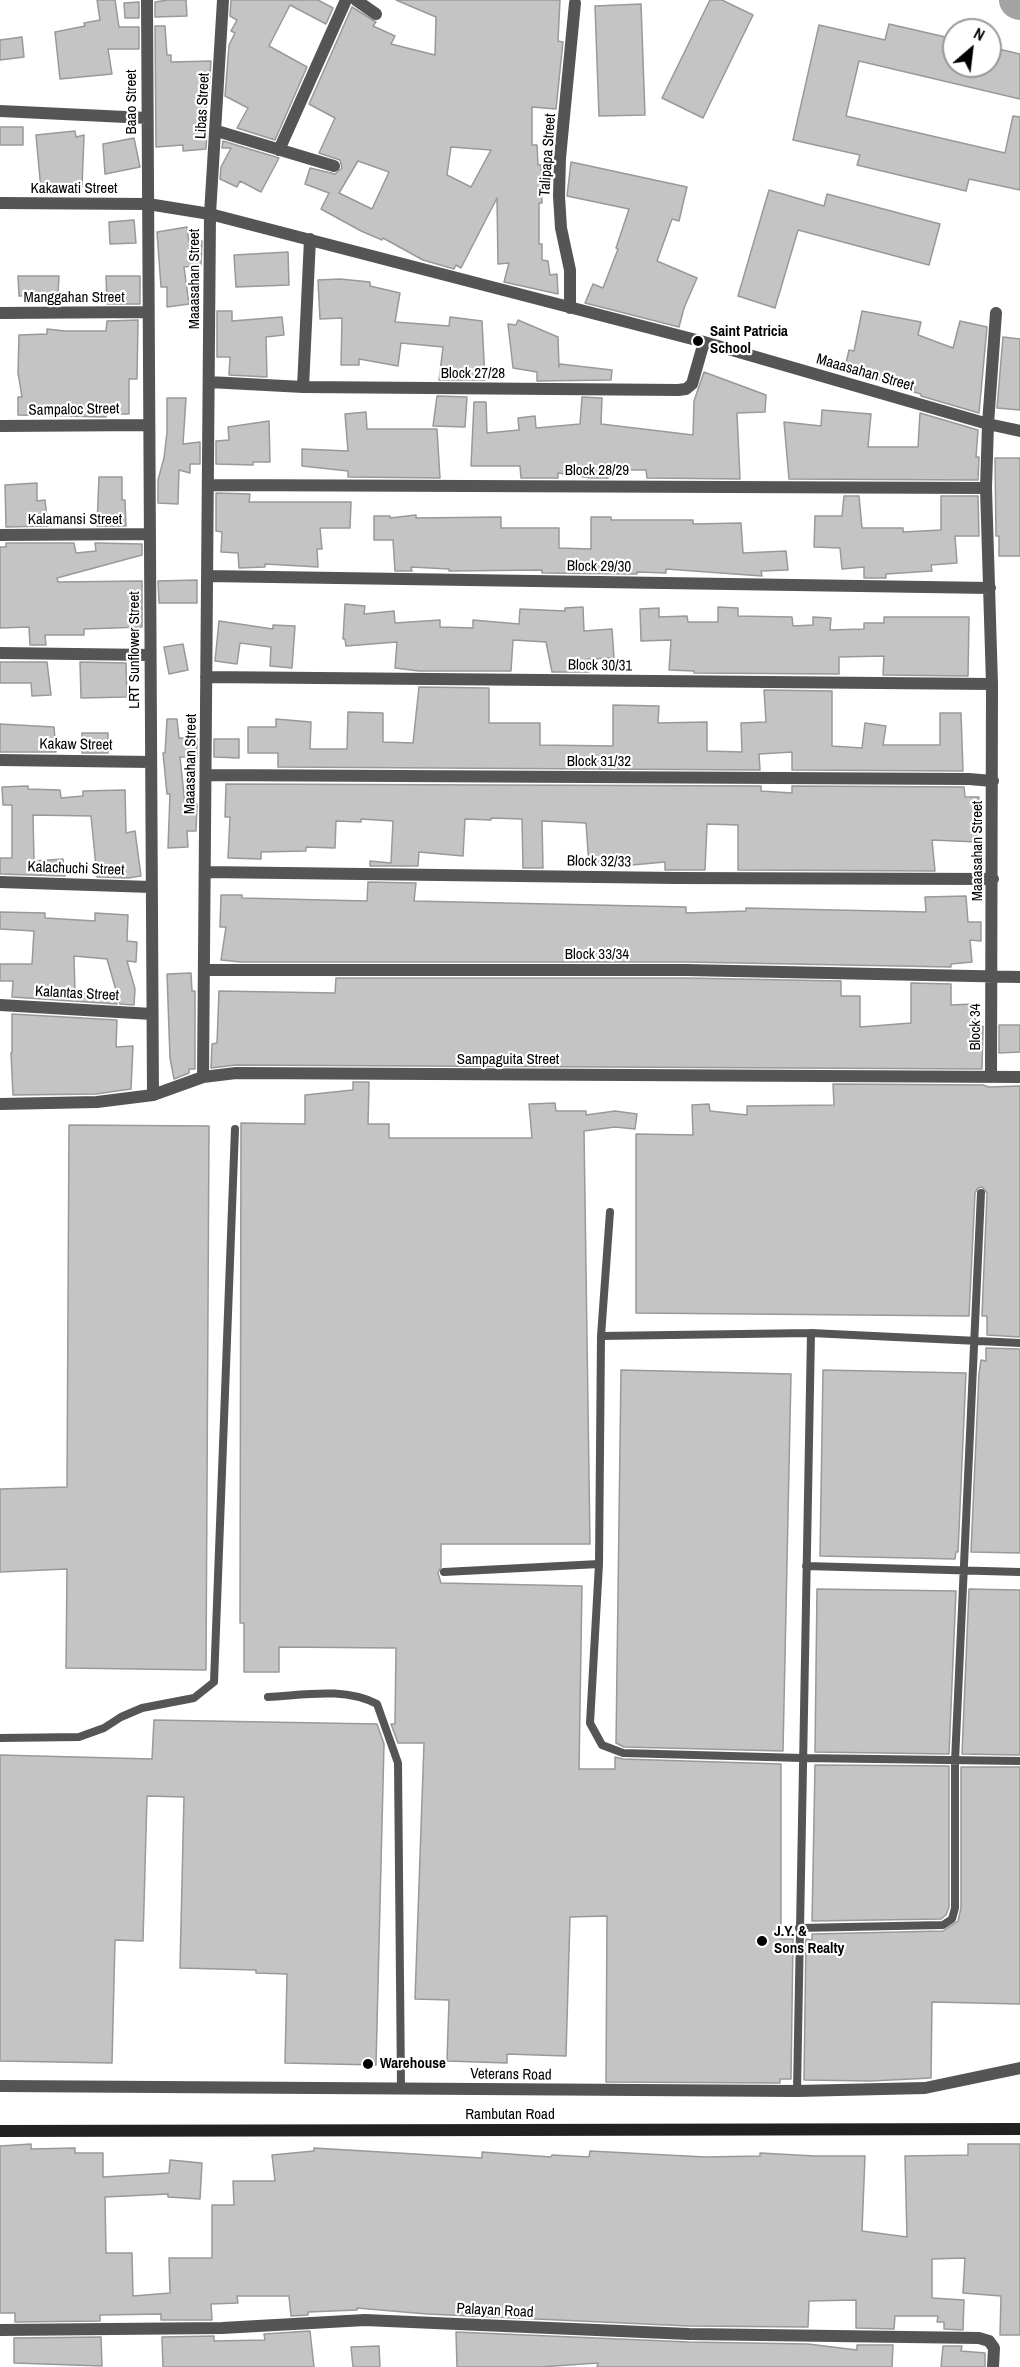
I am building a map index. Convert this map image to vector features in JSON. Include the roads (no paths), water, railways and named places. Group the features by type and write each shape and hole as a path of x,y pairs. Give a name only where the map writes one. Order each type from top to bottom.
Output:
{"street":[{"name":"Baao Street","path":"147,0 148,204"},
{"name":"Libas Street","path":"210,214 217,131 223,0"},
{"path":"279,150 346,0"},
{"path":"356,0 376,14"},
{"name":"Talipapa Street","path":"570,308 570,270 561,228 560,186 575,3"},
{"path":"0,111 147,118"},
{"path":"217,131 334,166"},
{"name":"Kakawati Street","path":"0,203 148,204 210,214"},
{"name":"LRT Sunflower Street","path":"148,204 153,1095"},
{"name":"Maaasahan Street","path":"203,1077 210,214 704,342 988,424 1020,431"},
{"path":"303,387 310,239"},
{"name":"Manggahan Street","path":"0,313 148,312"},
{"name":"Maaasahan Street","path":"991,977 993,781 986,488 996,313"},
{"name":"Block 27/28","path":"209,382 303,387 678,390 686,389 692,384 704,342"},
{"name":"Sampaloc Street","path":"0,426 149,425"},
{"name":"Block 28/29","path":"208,485 986,488"},
{"name":"Kalamansi Street","path":"0,535 150,534"},
{"name":"Block 29/30","path":"207,576 990,588"},
{"path":"0,653 150,655"},
{"name":"Block 30/31","path":"206,677 992,684"},
{"name":"Kakaw Street","path":"0,760 151,762"},
{"name":"Block 31/32","path":"206,775 969,779 993,781"},
{"name":"Block 32/33","path":"205,872 676,878 993,879"},
{"name":"Kalachuchi Street","path":"0,882 151,886"},
{"name":"Block 33/34","path":"204,970 686,970 991,977"},
{"path":"991,977 1020,976"},
{"name":"Block 34","path":"991,977 991,1077"},
{"name":"Kalantas Street","path":"0,1005 152,1014"},
{"name":"Sampaguita Street","path":"0,1104 97,1102 153,1095 203,1077 236,1073 1020,1077"},
{"name":"Veterans Road","path":"0,2086 797,2091 926,2088 1020,2068"},
{"name":"Rambutan Road","path":"0,2131 1020,2129"},
{"name":"Palayan Road","path":"0,2330 222,2328 365,2320 679,2334 979,2338 989,2341 994,2348 993,2367"}],"lane":[{"path":"0,1738 79,1737 105,1728 121,1717 142,1708 194,1698 214,1682 235,1129"},
{"path":"799,1928 943,1925 952,1919 955,1908 955,1761 962,1570 976,1342 981,1193"},
{"path":"610,1212 601,1336 599,1564 590,1723 602,1745 623,1752 802,1758 1020,1761"},
{"path":"797,2091 811,1333"},
{"path":"601,1336 811,1333 1020,1343"},
{"path":"444,1572 599,1564"},
{"path":"806,1566 1020,1572"},
{"path":"268,1697 345,1693 362,1696 377,1704 398,1763 401,2087"}],"place":[{"name":"Saint Patricia School","path":"698,341"},
{"name":"J.Y. & Sons Realty","path":"762,1941"},
{"name":"Warehouse","path":"368,2064"}]}
